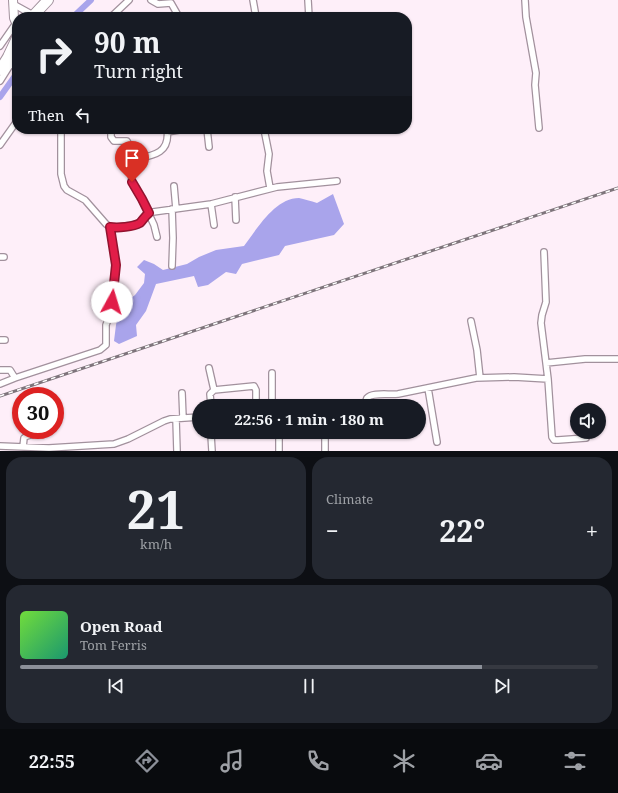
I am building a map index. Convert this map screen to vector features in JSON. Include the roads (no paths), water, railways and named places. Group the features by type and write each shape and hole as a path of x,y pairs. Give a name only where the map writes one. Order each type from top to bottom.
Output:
{"highway":[{"path":"37,12 48,0"},
{"path":"0,70 9,58"}],"main road":[{"path":"13,2 14,12"}],"street":[{"path":"117,12 129,0"},
{"path":"151,0 158,4 172,4 176,12"},
{"path":"253,0 255,12"},
{"path":"308,0 309,12"},
{"path":"525,0 526,17 536,74 535,85 539,128"},
{"path":"13,2 27,12"},
{"path":"0,81 9,58 12,43"},
{"path":"0,145 12,128"},
{"path":"61,134 61,174 64,186 67,190 85,200 110,227 137,224 144,220 149,213 211,204 270,188 337,181"},
{"path":"111,134 114,141 127,141 128,143 132,182 149,213 154,224 157,237"},
{"path":"130,160 156,155 160,152 167,140 167,134"},
{"path":"208,134 209,147"},
{"path":"265,134 268,154 267,171 270,188"},
{"path":"172,266 174,186"},
{"path":"235,197 236,220"},
{"path":"211,204 214,225"},
{"path":"0,384 100,350 106,345 106,325 112,308 116,265 110,227"},
{"path":"544,252 546,302 541,323 548,379 552,437 554,440 572,439"},
{"path":"471,321 477,350 480,378"},
{"path":"546,362 585,359 618,359"},
{"path":"209,368 214,390"},
{"path":"0,370 10,370 15,378"},
{"path":"272,373 272,399"},
{"path":"366,399 372,394 393,394 480,378 548,379"},
{"path":"210,399 210,394 214,390 254,386 256,390 256,399"},
{"path":"428,388 437,442"},
{"path":"182,393 183,418"},
{"path":"0,446 20,449 64,449 117,443 164,421 192,417"},
{"path":"176,419 177,451"},
{"path":"20,449 24,439"},
{"path":"211,439 212,451"},
{"path":"279,439 279,451"},
{"path":"325,439 325,451"},
{"path":"117,443 117,451"}],"waterway":[{"path":"78,12 91,0"},
{"path":"0,97 12,80"}],"railway":[{"path":"0,396 618,188"}]}
